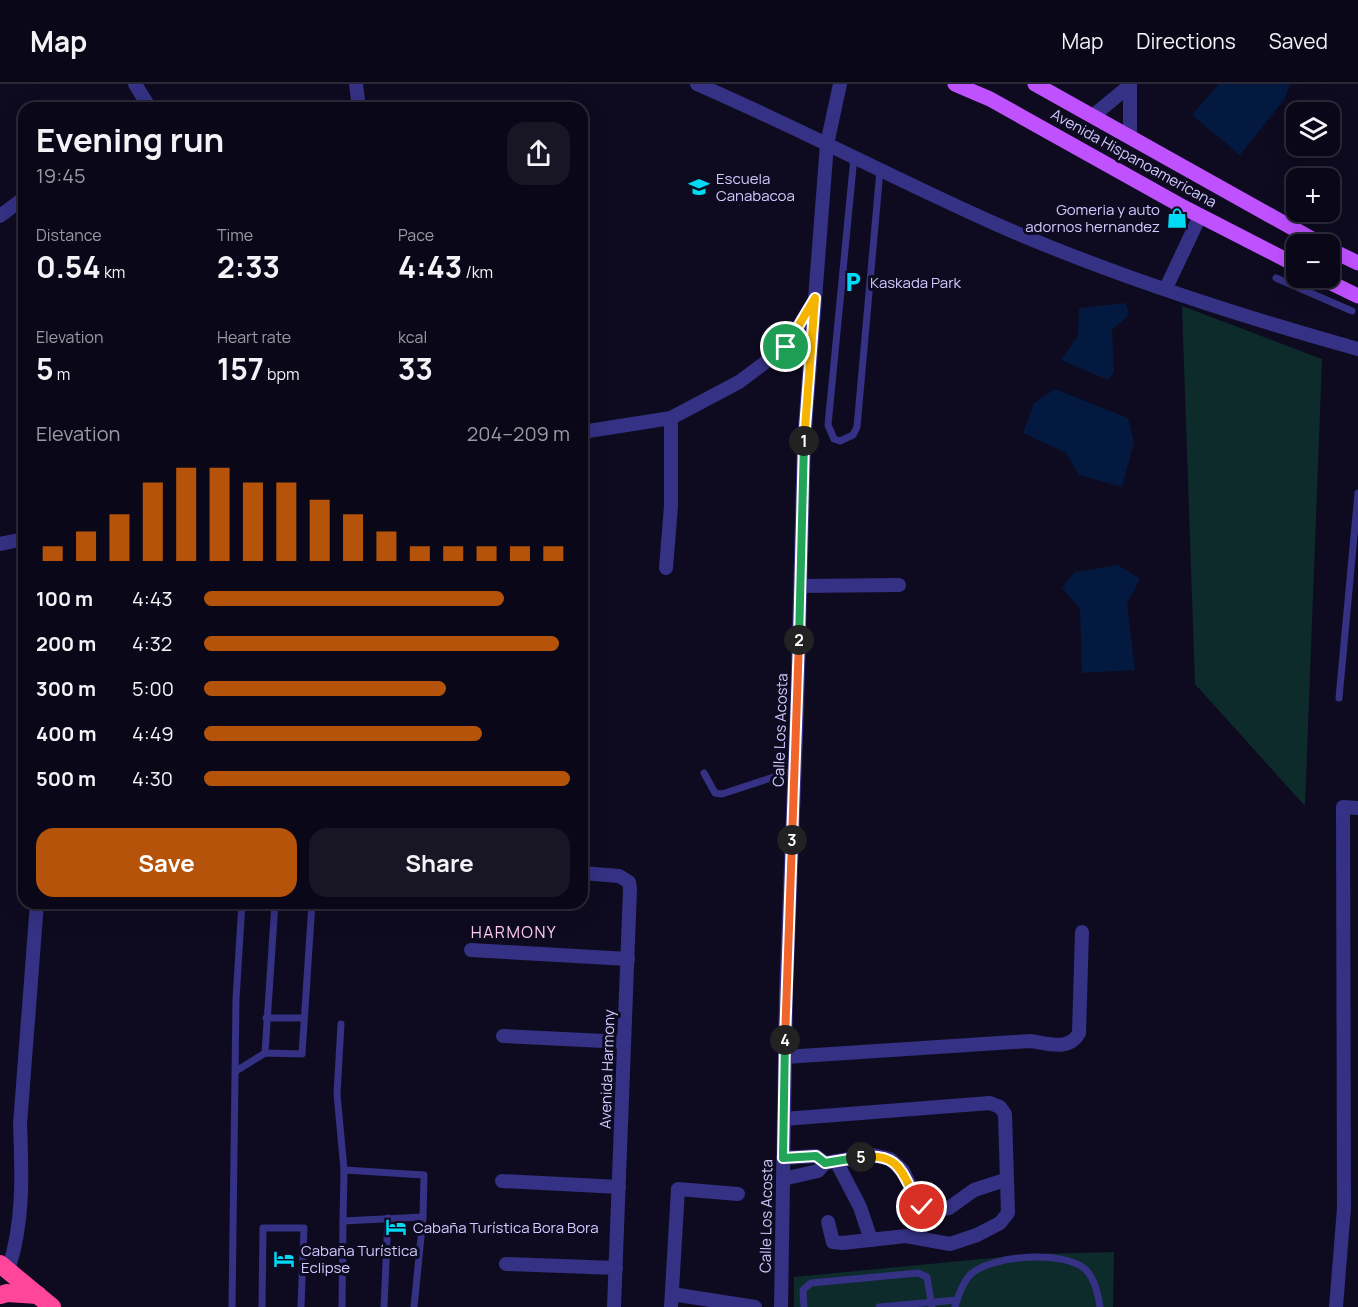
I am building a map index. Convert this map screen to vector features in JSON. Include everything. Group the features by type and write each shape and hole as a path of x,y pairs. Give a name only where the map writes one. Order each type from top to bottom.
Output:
{"highway":[{"path":"4,1267 45,1301"},
{"path":"0,1295 45,1301"}],"main road":[{"name":"Avenida Hispanoamericana","path":"955,84 990,99 1200,216 1286,260"},
{"name":"Avenida Hispanoamericana","path":"1035,84 1303,234"},
{"path":"1340,254 1358,263"},
{"path":"1340,287 1358,296"}],"street":[{"path":"135,84 146,102"},
{"path":"356,84 358,102"},
{"path":"698,84 998,225 1132,278 1358,349"},
{"name":"Calle Los Acosta","path":"781,1307 785,1057 804,441 827,144 840,84"},
{"path":"1094,115 1129,85"},
{"path":"1129,85 1130,136"},
{"path":"0,216 18,202"},
{"path":"1166,288 1200,216"},
{"path":"588,431 671,418 739,382 786,347 815,298"},
{"path":"666,568 671,506 671,418"},
{"path":"0,544 18,540"},
{"path":"801,586 899,585"},
{"path":"1336,1307 1344,1208 1343,807 1358,808"},
{"name":"Avenida Harmony","path":"588,873 619,876 629,882 614,1307"},
{"path":"4,1267 17,1238 21,1161 20,1124 37,909"},
{"path":"785,1057 1030,1041 1063,1046 1070,1043 1079,1033 1082,932"},
{"path":"471,950 628,959"},
{"path":"503,1036 624,1042"},
{"path":"784,1119 990,1103 1000,1107 1005,1114 1005,1180 1008,1213 1000,1223 977,1235 950,1244 906,1236 842,1244 833,1242 828,1222"},
{"path":"783,1179 818,1171 831,1162 873,1155 890,1159 903,1171 918,1202 928,1211 949,1208 974,1190 1005,1180"},
{"path":"783,1158 816,1156 831,1162 860,1207 871,1240"},
{"path":"502,1181 619,1187"},
{"path":"738,1194 678,1189 672,1300 754,1307"},
{"path":"1344,1208 1358,1209"},
{"path":"506,1264 616,1268"}],"lane":[{"path":"854,157 828,425 834,440 840,441 853,435 857,427 880,169"},
{"path":"1276,278 1352,311"},
{"path":"1339,698 1358,492"},
{"path":"704,773 715,794 722,794 795,770"},
{"path":"232,1307 236,999 242,909"},
{"path":"265,1053 275,909"},
{"path":"236,1071 265,1053 302,1054 312,909"},
{"path":"266,1018 303,1018"},
{"path":"341,1023 337,1094 344,1170 342,1307"},
{"path":"344,1170 424,1175 423,1217 414,1307"},
{"path":"343,1221 423,1217"},
{"path":"384,1307 388,1218"},
{"path":"262,1307 263,1228 304,1228 301,1307"},
{"path":"879,1307 956,1303 971,1275 983,1266 999,1261 1057,1258 1075,1262 1090,1275 1100,1307"},
{"path":"804,1307 803,1290 811,1283 918,1273 927,1277 932,1304"}],"green space":[{"path":"1182,306 1322,359 1305,806 1195,684"},
{"path":"1114,1252 1113,1307 794,1307 794,1277 1035,1254"}],"water":[{"path":"1219,84 1290,84 1284,100 1240,155 1192,115"},
{"path":"1126,303 1129,315 1112,330 1114,372 1108,380 1061,360 1078,336 1079,308"},
{"path":"1055,389 1128,418 1134,442 1122,487 1079,475 1066,453 1023,433 1034,403"},
{"path":"1118,565 1140,579 1127,604 1135,670 1082,673 1080,608 1062,588 1075,572"}],"place":[{"name":"Escuela Canabacoa","path":"699,187"},
{"name":"Gomeria y auto adornos hernandez","path":"1177,218"},
{"name":"Kaskada Park","path":"853,282"},
{"name":"Cabaña Turística Bora Bora","path":"396,1227"},
{"name":"Cabaña Turística Eclipse","path":"284,1259"}],"district":[{"name":"HARMONY","path":"514,932"}],"route":[{"path":"786,347 815,298 804,441 783,1158 816,1156 825,1163 873,1155 890,1159 903,1171 922,1207"}]}
